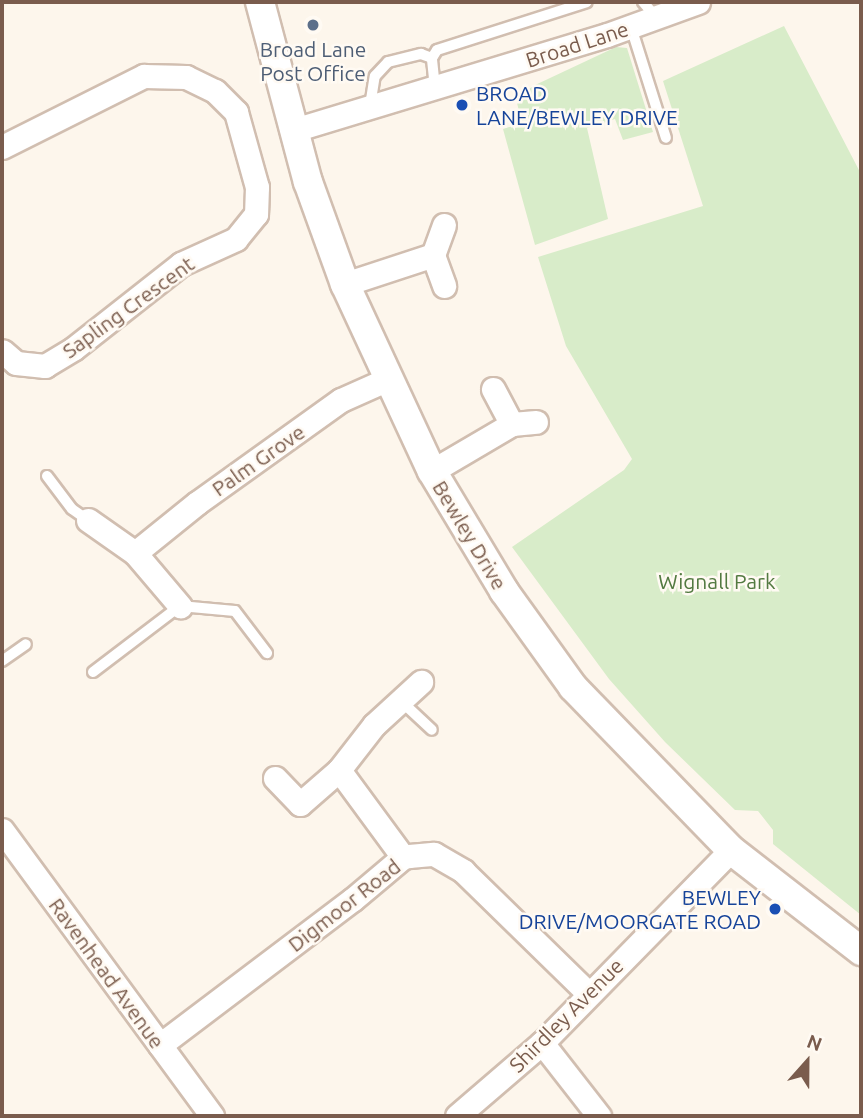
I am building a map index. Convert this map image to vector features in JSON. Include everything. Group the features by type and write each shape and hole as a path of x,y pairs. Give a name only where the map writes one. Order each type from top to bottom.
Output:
{"street":[{"name":"Bewley Drive","path":"260,2 308,181 345,284 432,471 504,591 573,687 731,850 861,951"},
{"name":"Broad Lane","path":"294,130 631,27 650,10 698,2"},
{"name":"Sapling Crescent","path":"2,147 144,76 186,76 215,90 236,112 257,187 256,214 236,239 180,264 73,349 45,366 16,363 2,351"},
{"path":"444,225 433,255 444,286"},
{"path":"345,284 433,255"},
{"name":"Palm Grove","path":"135,553 197,503 341,400 388,379"},
{"path":"493,389 512,424"},
{"path":"432,471 512,424 536,422"},
{"path":"88,520 135,553 180,606"},
{"path":"275,778 300,804 339,770 374,724 421,682"},
{"path":"339,770 403,857"},
{"name":"Ravenhead Avenue","path":"2,830 212,1116"},
{"name":"Shirdley Avenue","path":"457,1116 542,1043 588,993 731,850"},
{"name":"Digmoor Road","path":"160,1045 352,900 403,857 434,853 463,871 588,993"},
{"path":"542,1043 598,1116"}],"lane":[{"path":"435,88 432,58 437,50 587,2"},
{"path":"631,27 666,138"},
{"path":"370,106 375,76 388,61 421,54 432,58"},
{"path":"47,476 72,509 88,520"},
{"path":"93,672 180,606 235,611 267,653"},
{"path":"2,661 26,644"},
{"path":"401,701 432,730"}],"green space":[{"name":"Wignall Park","path":"784,26 861,174 861,915 773,844 773,830 758,811 735,810 665,742 609,679 512,547 624,470 632,459 566,346 538,257 703,206 663,81"},
{"path":"616,47 627,48 653,132 623,140 615,119 587,128 608,219 535,245 503,129 522,123 516,99 533,86"}],"place":[{"name":"Broad Lane Post Office","path":"313,25"},
{"name":"BROAD LANE/BEWLEY DRIVE","path":"462,105"},
{"name":"BEWLEY DRIVE/MOORGATE ROAD","path":"775,909"}]}
